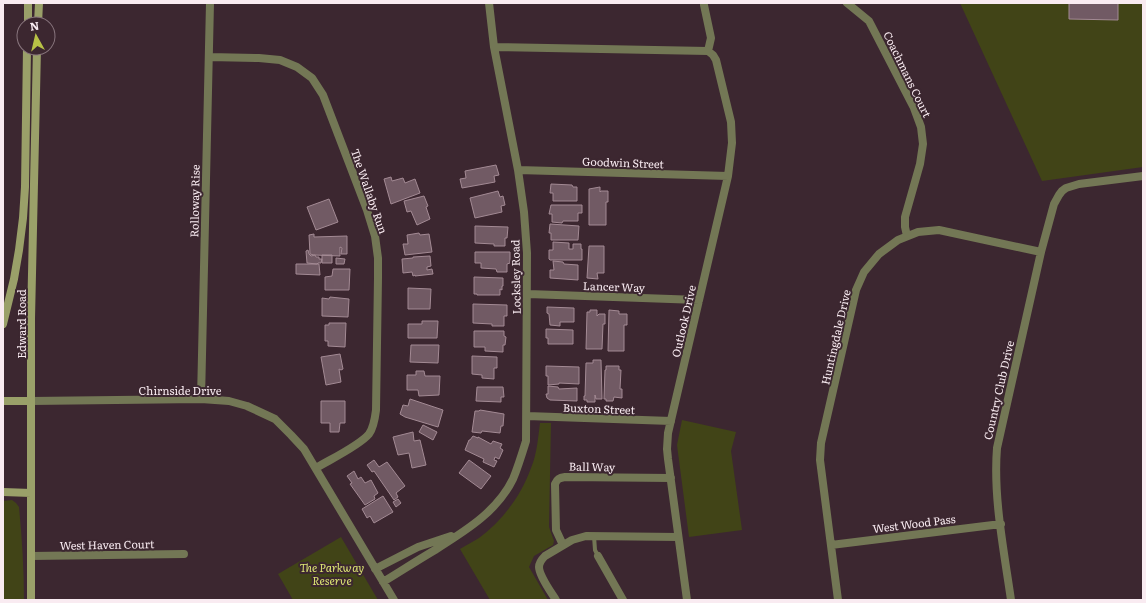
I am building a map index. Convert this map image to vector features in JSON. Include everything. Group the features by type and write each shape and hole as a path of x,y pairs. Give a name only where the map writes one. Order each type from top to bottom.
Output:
{"main road":[{"path":"28,3 28,16"},
{"path":"38,3 38,16"},
{"name":"Edward Road","path":"3,324 14,279 23,218 25,187 27,56"},
{"name":"Edward Road","path":"31,600 31,311 37,56"},
{"path":"3,401 31,402"},
{"path":"3,492 31,493"}],"street":[{"name":"Rolloway Rise","path":"201,399 210,3"},
{"name":"Locksley Road","path":"383,582 465,531 489,511 502,496 512,480 526,441 528,294 524,212 518,170 494,47 489,3"},
{"name":"Coachmans Court","path":"847,3 869,21 914,108 921,127 923,144 920,164 905,217 907,236"},
{"path":"494,47 708,51 712,38 704,5"},
{"name":"Outlook Drive","path":"687,600 667,449 668,433 728,176 732,143 731,122 716,60 708,51"},
{"name":"The Wallaby Run","path":"209,57 280,60 297,67 312,78 323,95 365,204 375,236 378,258 378,278 376,410 374,423 369,434 358,443 316,468"},
{"name":"Goodwin Street","path":"518,170 728,176"},
{"name":"Country Club Drive","path":"1011,600 1000,524 995,469 997,448 1041,252 1054,204 1059,194 1066,188 1079,184 1143,176"},
{"name":"Huntingdale Drive","path":"838,600 820,460 822,443 856,290 864,272 878,254 898,240 918,232 939,230 1041,252"},
{"name":"Lancer Way","path":"528,294 699,300"},
{"name":"Chirnside Drive","path":"31,402 201,399 229,401 247,406 275,419 304,449 394,600"},
{"name":"Buxton Street","path":"526,416 671,421"},
{"name":"Ball Way","path":"563,545 556,530 555,484 556,480 559,478 671,478"},
{"name":"West Wood Pass","path":"830,545 1000,524"},
{"name":"Locksley Road","path":"376,569 418,547 465,531"},
{"path":"556,600 540,572 539,566 542,559 563,545 579,537 594,535 678,537"},
{"name":"West Haven Court","path":"31,556 184,554"},
{"path":"598,556 624,600"}],"lane":[{"path":"594,535 595,550 598,556"}],"green space":[{"path":"960,3 1143,3 1143,167 1042,181"},
{"path":"682,420 736,432 731,451 742,530 689,537 677,445"},
{"path":"540,423 551,423 549,527 554,541 553,545 534,556 529,567 548,600 490,600 460,549 479,538 495,524 516,498 527,478 535,457"},
{"path":"12,500 19,507 23,554 24,600 3,600 3,501"},
{"name":"The Parkway Reserve","path":"341,537 378,600 293,600 278,574"}],"building":[{"path":"1069,3 1118,3 1118,20 1069,19"},
{"path":"496,165 499,175 494,176 495,182 462,188 460,179 466,178 465,171"},
{"path":"391,177 392,181 403,178 405,183 415,179 420,193 391,204 384,179"},
{"path":"551,184 572,185 573,187 577,187 577,201 553,201 553,193 550,193"},
{"path":"600,187 600,192 608,191 608,202 606,202 606,225 589,225 589,189"},
{"path":"498,191 500,197 503,196 505,205 501,206 502,212 475,218 470,198"},
{"path":"424,196 428,206 426,207 430,219 417,225 411,211 407,212 404,201"},
{"path":"329,199 338,222 316,230 307,207"},
{"path":"551,205 582,205 582,213 578,213 578,221 563,221 562,223 552,222 552,214 549,214"},
{"path":"550,224 579,226 578,240 551,240 551,233 549,233"},
{"path":"475,226 508,227 507,238 505,238 505,246 475,243"},
{"path":"419,233 420,235 429,234 432,252 405,255 403,244 408,244 407,235"},
{"path":"314,234 314,237 347,236 347,254 341,254 342,248 340,247 340,256 310,254 309,235"},
{"path":"553,242 569,243 569,249 573,249 573,244 581,244 582,260 550,260 549,250 553,250"},
{"path":"589,246 604,246 604,273 597,273 598,279 587,278"},
{"path":"308,250 311,256 315,255 316,257 319,257 319,259 322,259 321,263 307,263 306,251"},
{"path":"475,252 510,252 510,263 507,264 507,272 497,272 496,269 481,268 481,263 475,263"},
{"path":"322,255 332,255 332,263 322,263"},
{"path":"430,256 431,266 427,267 427,270 432,269 433,274 413,276 412,272 403,273 402,259"},
{"path":"336,258 345,259 344,264 336,264"},
{"path":"553,261 563,262 564,264 578,265 578,280 550,278 550,270 554,270"},
{"path":"296,264 319,264 320,275 296,274"},
{"path":"333,269 350,269 349,290 325,290 325,277 332,276"},
{"path":"474,277 503,278 503,286 502,290 500,289 500,295 474,294"},
{"path":"408,288 431,289 430,309 408,309"},
{"path":"330,297 349,299 348,317 322,316 322,298 329,299"},
{"path":"473,304 507,305 507,316 504,316 504,326 473,323"},
{"path":"547,307 574,308 574,322 560,322 560,326 550,325"},
{"path":"590,310 597,310 597,316 599,314 605,314 602,349 586,349 587,312 590,312"},
{"path":"609,310 619,311 619,314 627,314 627,325 624,325 624,351 608,351"},
{"path":"422,321 438,321 437,338 408,338 408,324 422,324"},
{"path":"329,323 346,323 345,347 328,346 328,341 325,341 325,325 329,325"},
{"path":"546,329 573,330 573,344 548,344"},
{"path":"474,331 504,331 504,336 506,337 505,345 503,345 503,352 485,351 485,347 474,347"},
{"path":"411,345 439,345 438,363 410,362"},
{"path":"340,354 343,369 339,369 341,382 326,385 321,357"},
{"path":"472,356 497,357 497,368 494,368 494,379 482,378 482,375 472,374"},
{"path":"593,360 601,360 602,399 596,399 595,395 595,402 587,402 587,400 584,400 586,363 593,363"},
{"path":"546,366 579,367 579,384 559,383 548,385"},
{"path":"606,366 619,366 619,370 621,370 620,389 622,389 622,398 614,397 613,401 606,401 606,399 604,399"},
{"path":"416,371 424,371 425,376 440,376 439,395 419,396 418,390 407,390 407,375 416,375"},
{"path":"548,386 558,387 559,389 577,388 577,401 550,400 547,398 546,394 548,394"},
{"path":"477,387 503,387 504,397 501,397 501,402 476,401"},
{"path":"410,399 443,410 438,427 405,417 400,414 403,405 408,406"},
{"path":"321,401 345,401 345,423 340,423 339,432 330,432 330,423 321,423"},
{"path":"480,410 504,414 503,426 501,426 500,433 482,431 481,433 472,432 475,411"},
{"path":"423,425 437,432 433,440 419,432"},
{"path":"413,432 414,441 420,440 426,465 412,468 409,453 398,455 393,437"},
{"path":"473,436 491,444 493,441 502,444 500,448 503,450 499,459 495,457 494,460 497,461 494,467 483,462 484,459 465,450 469,440"},
{"path":"374,460 379,467 387,462 405,486 396,493 398,497 394,500 374,471 372,472 367,465"},
{"path":"469,460 491,476 481,489 459,473"},
{"path":"354,471 358,479 361,477 365,483 371,480 378,493 374,496 375,499 365,505 350,484 352,483 347,476"},
{"path":"383,496 393,512 374,523 370,516 367,518 362,509"},
{"path":"398,499 401,503 396,507 393,502"}]}
